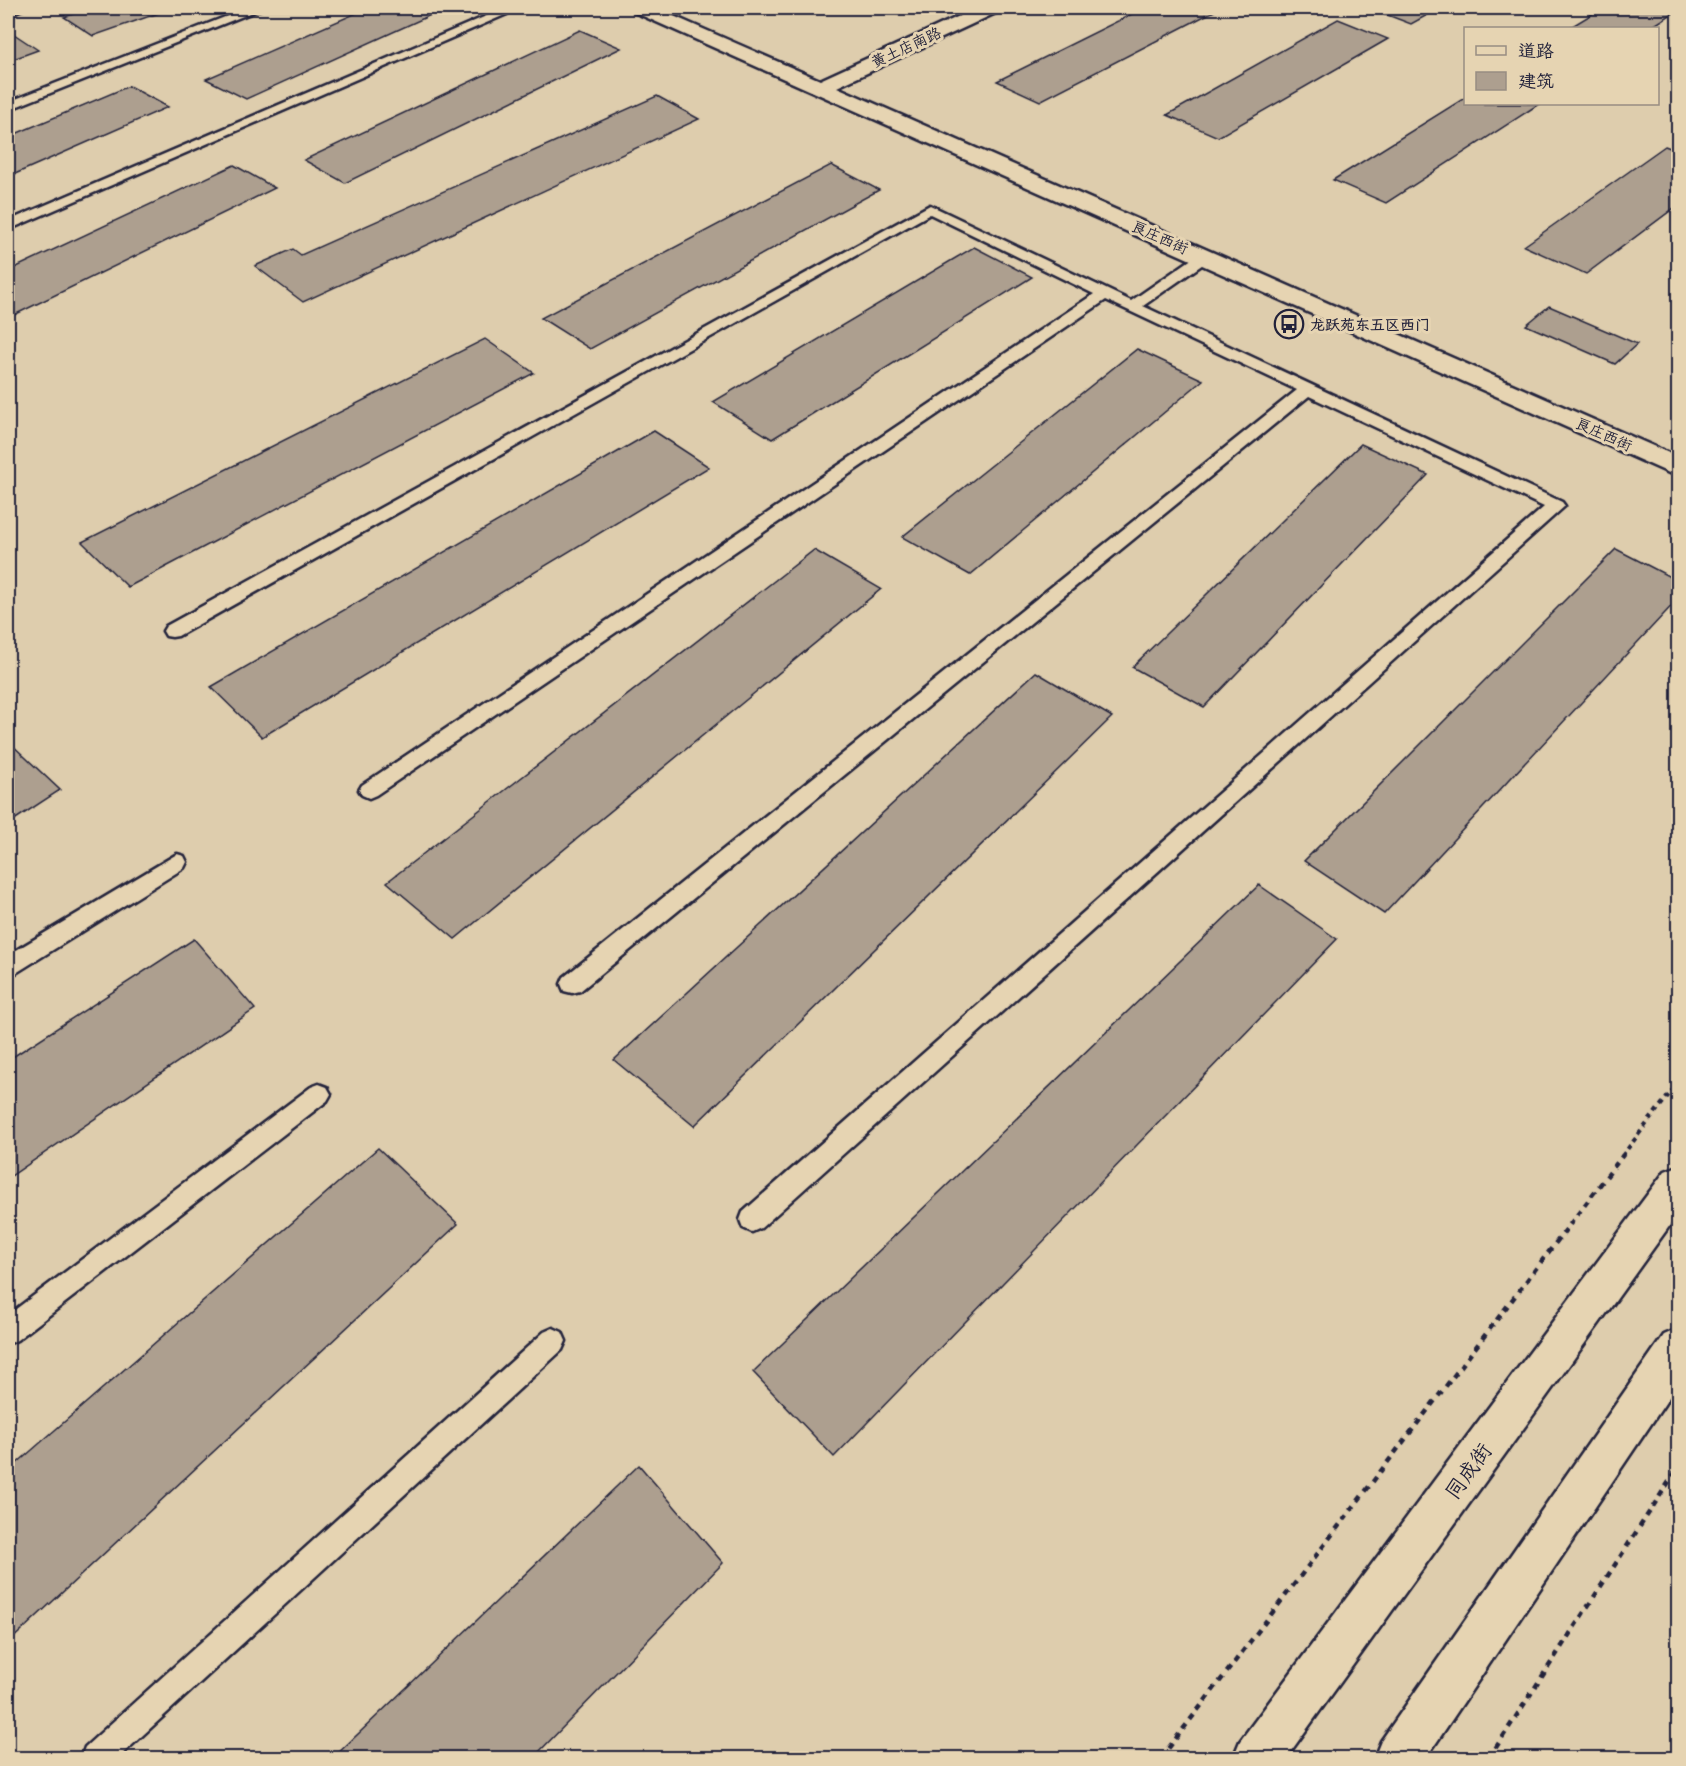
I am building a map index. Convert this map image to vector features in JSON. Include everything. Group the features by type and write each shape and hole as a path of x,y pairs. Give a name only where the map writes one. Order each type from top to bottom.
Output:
{"street":[{"name":"良庄西街","path":"642,8 1678,466"},
{"name":"黄土店南路","path":"821,87 991,8"},
{"name":"同成街","path":"1257,1758 1678,1184"},
{"path":"1398,1758 1678,1349"}],"lane":[{"path":"8,11 19,8"},
{"path":"8,106 256,8"},
{"path":"8,226 501,14 485,8"},
{"path":"172,631 930,209 1132,307 1556,506 752,1220"},
{"path":"1132,307 1204,257"},
{"path":"369,789 1105,294"},
{"path":"572,984 1308,390"},
{"path":"8,966 177,862"},
{"path":"8,1331 319,1094"},
{"path":"96,1758 553,1341"}],"path":[{"path":"1161,1758 1678,1083"},
{"path":"1489,1758 1678,1468"}],"building":[{"path":"92,8 173,8 93,36 64,17"},
{"path":"368,8 446,8 246,99 206,79"},
{"path":"884,8 914,8 899,14"},
{"path":"1144,8 1220,8 1040,101 997,81"},
{"path":"1369,8 1440,8 1411,24"},
{"path":"1602,8 1678,8 1652,27 1571,27"},
{"path":"1338,19 1388,39 1218,137 1167,115"},
{"path":"8,30 38,50 8,61"},
{"path":"580,30 621,48 345,183 304,160"},
{"path":"129,86 168,107 8,177 8,137"},
{"path":"657,96 699,119 303,302 255,266 293,249 301,255"},
{"path":"1464,98 1464,105 1537,105 1386,203 1333,180"},
{"path":"1665,146 1678,151 1678,205 1586,274 1524,246"},
{"path":"234,165 275,188 8,318 8,271"},
{"path":"831,165 879,190 590,349 541,318"},
{"path":"974,247 1032,277 772,439 713,402"},
{"path":"1549,306 1637,344 1615,364 1526,325"},
{"path":"485,339 534,373 128,587 82,542"},
{"path":"1137,349 1203,380 970,575 902,537"},
{"path":"654,431 709,467 262,737 211,687"},
{"path":"1361,444 1428,475 1204,707 1132,667"},
{"path":"1616,549 1678,581 1678,599 1384,914 1304,861"},
{"path":"814,550 881,589 455,939 387,882"},
{"path":"1036,672 1112,717 694,1126 614,1060"},
{"path":"8,741 60,790 8,824"},
{"path":"1259,885 1337,939 834,1457 753,1372"},
{"path":"194,939 255,1009 8,1178 8,1060"},
{"path":"378,1148 458,1224 8,1643 8,1471"},
{"path":"639,1465 723,1563 533,1758 333,1758"}],"place":[{"name":"龙跃苑东五区西门","path":"1289,324"}]}
